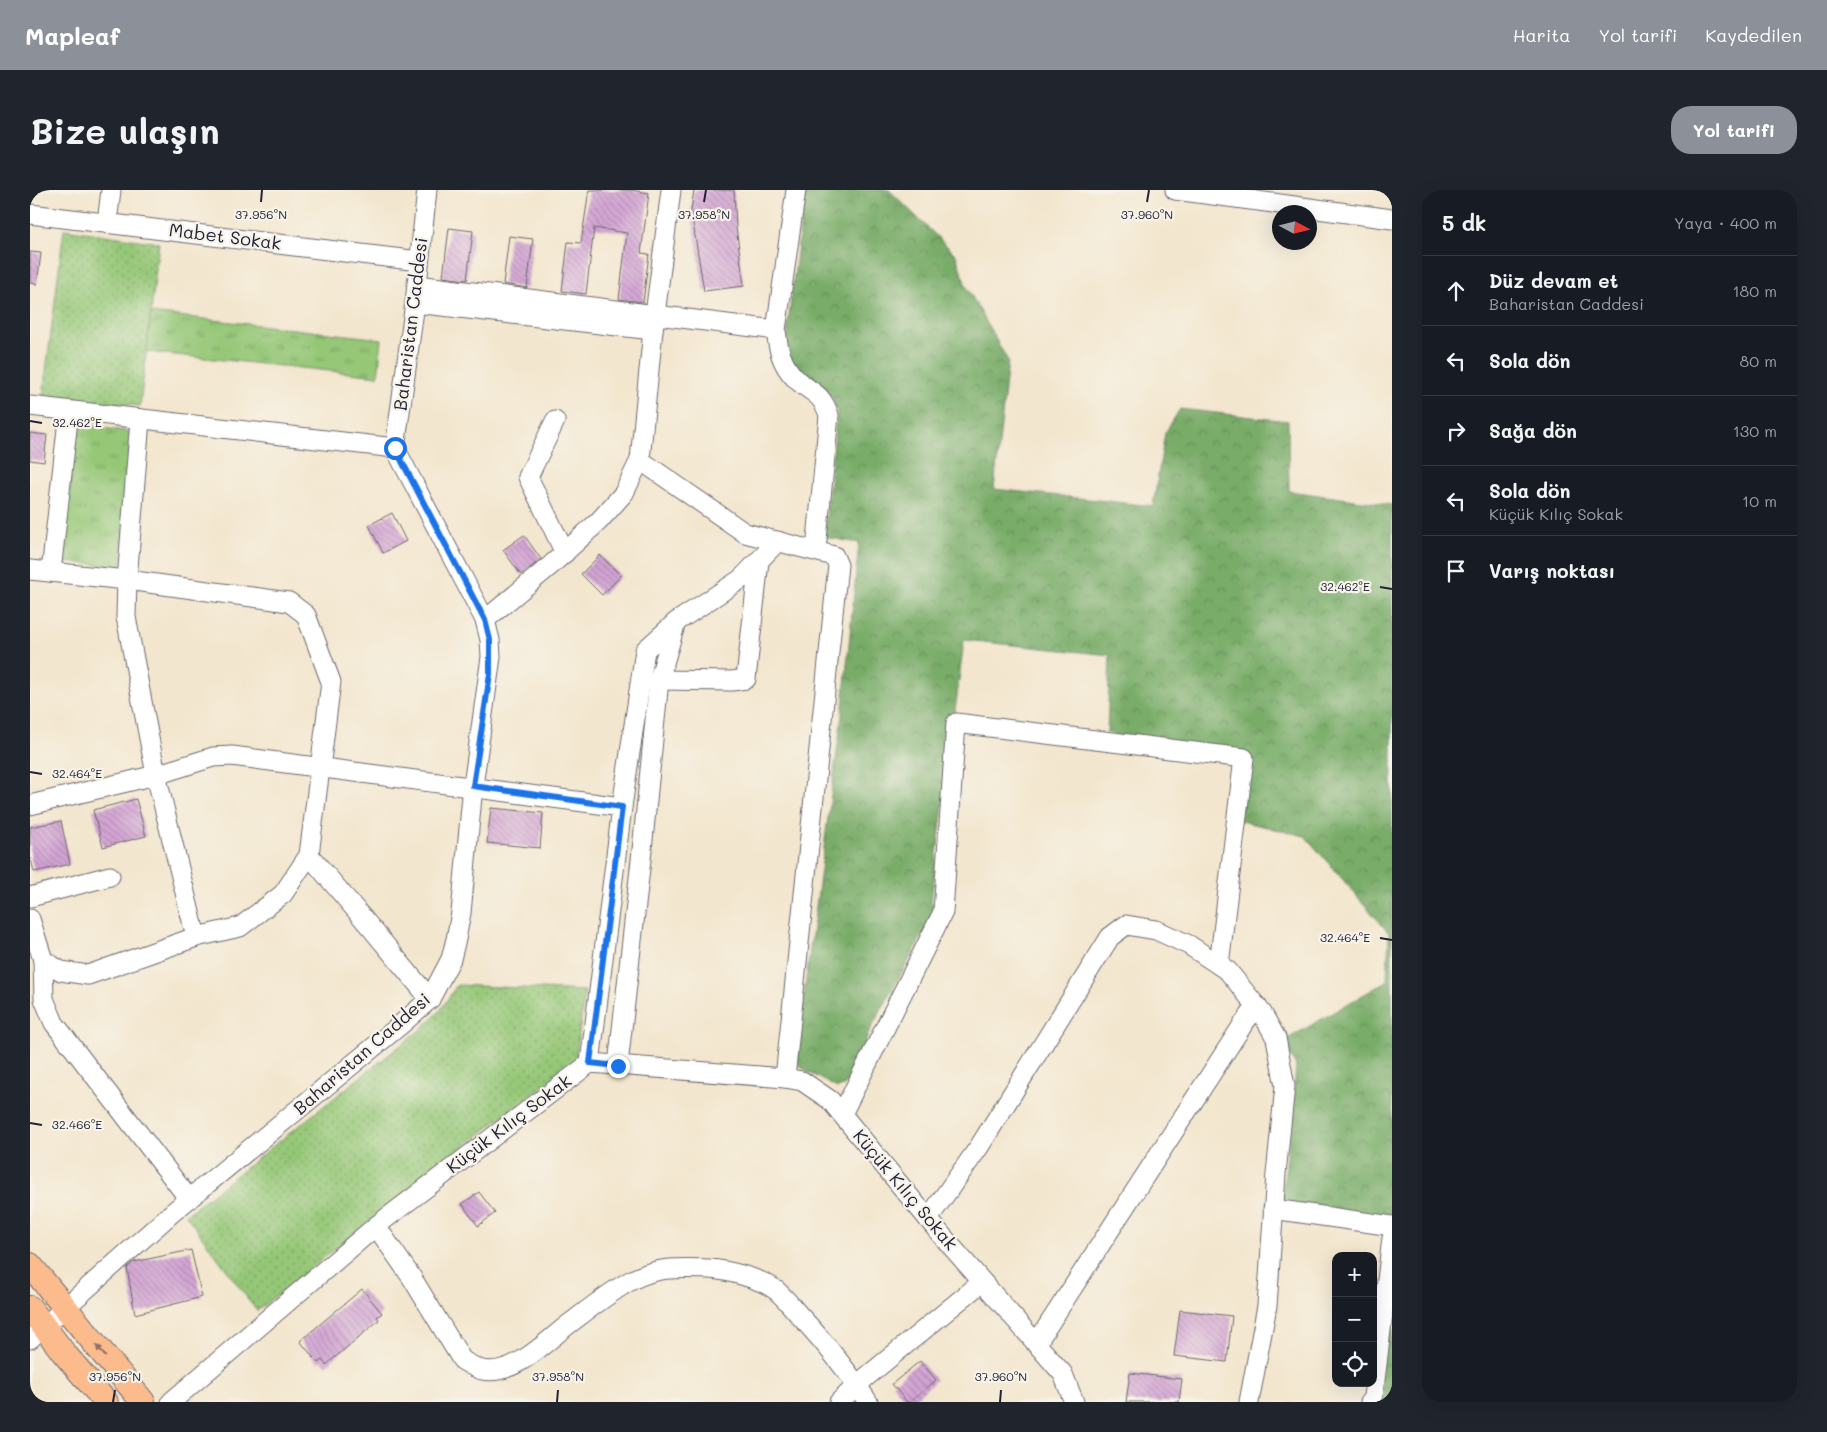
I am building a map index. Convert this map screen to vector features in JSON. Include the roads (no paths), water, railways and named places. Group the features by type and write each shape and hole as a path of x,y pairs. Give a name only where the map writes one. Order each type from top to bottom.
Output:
{"main road":[{"path":"30,1265 143,1402"},
{"path":"30,1308 37,1333 63,1352 106,1402"}],"street":[{"path":"107,223 111,190"},
{"name":"Baharistan Caddesi","path":"37,1333 65,1306 189,1199 430,1000 451,959 461,913 473,786 490,674 490,640 485,620 395,448 416,294 427,190"},
{"path":"485,620 600,522 624,494 640,460 654,323 671,190"},
{"path":"796,190 776,330 779,353 784,362 795,378 820,396 829,415 816,550"},
{"path":"1175,190 1392,219"},
{"name":"Mabet Sokak","path":"30,214 419,261"},
{"path":"416,294 654,323 776,330"},
{"path":"30,406 395,448"},
{"path":"51,572 69,411"},
{"path":"140,420 127,580 126,617 156,775 196,937"},
{"path":"556,421 528,477 565,552"},
{"path":"640,460 746,533 834,556 838,565 785,1078"},
{"path":"590,1063 622,807 645,650 676,622 741,579 778,541"},
{"path":"659,680 732,682 746,679 759,561"},
{"path":"30,570 127,580 289,602 306,615 331,682 309,855 283,894 240,927 196,937 88,975 61,971 43,960"},
{"path":"618,1066 642,860 659,680 676,622"},
{"path":"842,1114 943,912 956,723 1244,758 1219,965"},
{"path":"30,805 156,775 213,757 232,756 473,786 622,807"},
{"path":"309,855 430,1000"},
{"path":"30,897 110,876"},
{"path":"30,919 43,960 44,999 54,1023 189,1199"},
{"path":"928,1219 979,1147 1110,937 1126,925 1156,930 1189,944 1228,971 1262,1013 1276,1038 1285,1086 1273,1209 1267,1306 1249,1402"},
{"path":"1036,1344 1244,1022 1257,1006"},
{"name":"Küçük Kılıç Sokak","path":"171,1402 376,1226 590,1063 785,1078 802,1081 830,1100 928,1219 1063,1374 1074,1402"},
{"path":"1273,1209 1392,1226"},
{"path":"376,1226 412,1278 462,1360 472,1366 484,1370 498,1369 516,1364 631,1280 656,1270 689,1268 722,1270 752,1279 776,1290 821,1338 868,1402"},
{"path":"1370,1402 1373,1397 1392,1238"},
{"path":"839,1402 982,1282"}]}
